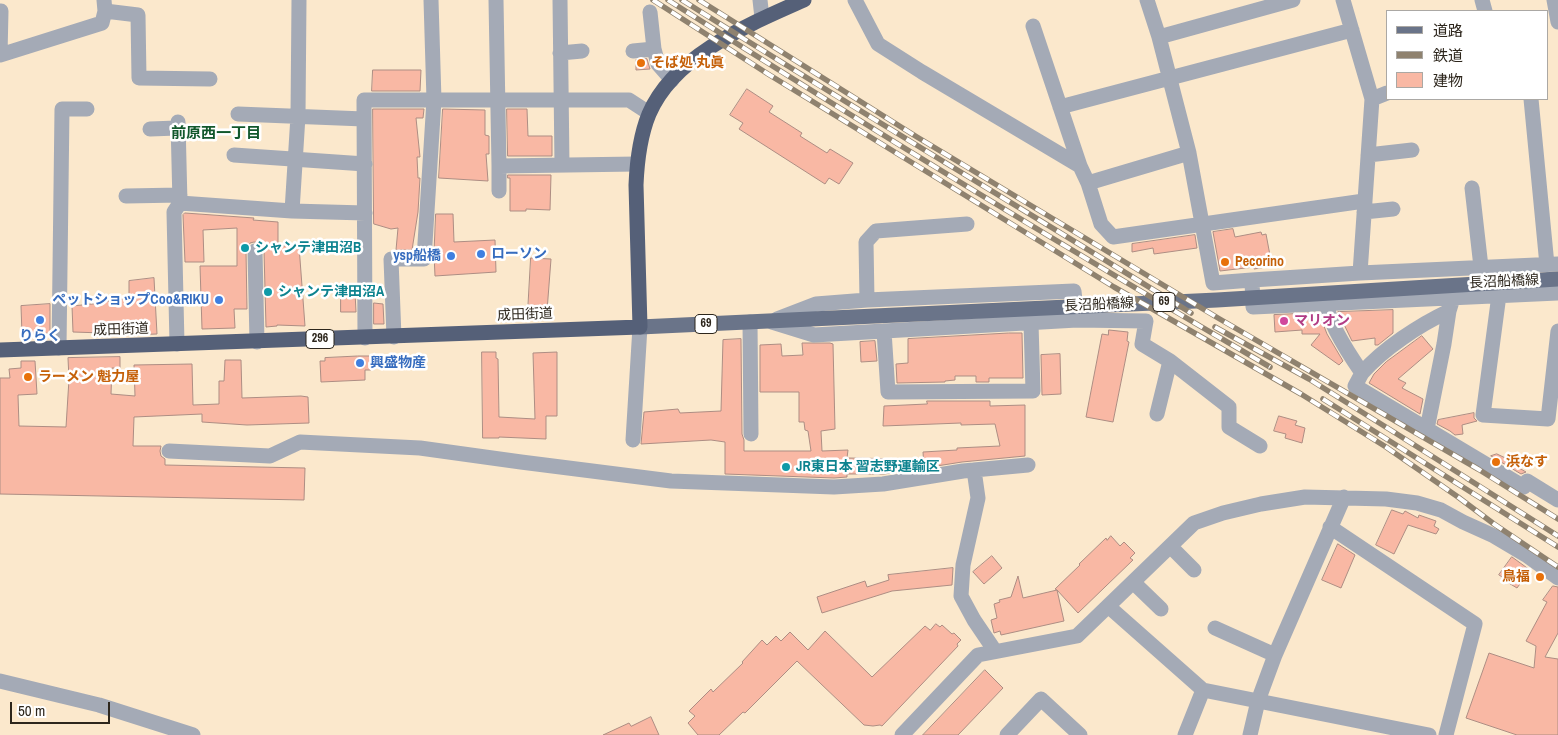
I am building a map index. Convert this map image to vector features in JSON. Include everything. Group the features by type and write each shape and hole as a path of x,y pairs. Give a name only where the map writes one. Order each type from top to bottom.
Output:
{"highway":[{"path":"640,327 636,185 637,164 642,137 650,113 660,94 689,62 709,48 756,21 804,0"},
{"name":"成田街道","path":"0,350 640,327"}],"main road":[{"name":"長沼船橋線","path":"640,327 1216,300 1558,279"}],"street":[{"path":"292,211 298,116 299,0"},
{"path":"394,337 390,252 424,259 434,100 431,0"},
{"path":"496,0 499,192"},
{"path":"560,0 562,165"},
{"path":"756,21 760,0"},
{"path":"855,0 878,44 1080,166"},
{"path":"1147,0 1189,153 1213,283 1481,267 1553,265 1531,100"},
{"path":"1158,37 1293,0"},
{"path":"1343,0 1372,100 1360,274"},
{"path":"1554,0 1558,23"},
{"path":"1,11 0,55 102,23 104,6 138,15 139,78 210,79"},
{"path":"650,12 654,49 658,64 672,80"},
{"path":"1033,26 1101,224 1113,237 1203,224 1364,206 1393,209"},
{"path":"1060,107 1352,30"},
{"path":"633,50 654,49"},
{"path":"560,53 582,51"},
{"path":"1372,100 1386,93"},
{"path":"365,338 364,100 629,100 650,113"},
{"path":"59,348 62,109 86,109"},
{"path":"238,114 364,119"},
{"path":"150,129 177,125 180,199 174,212 177,344"},
{"path":"1368,155 1412,150"},
{"path":"1088,183 1189,153"},
{"path":"234,155 364,164"},
{"path":"499,166 637,164"},
{"path":"1472,188 1481,267"},
{"path":"126,196 180,199 292,211 365,213"},
{"path":"867,300 866,242 876,231 967,224"},
{"path":"255,251 257,342"},
{"path":"1252,280 1253,307 1327,304 1451,305 1499,295 1558,293"},
{"path":"771,321 816,304 1074,291 1077,316"},
{"path":"1499,295 1483,415 1548,419 1558,332"},
{"path":"1327,304 1328,314 1362,373"},
{"path":"1451,305 1374,360 1362,373 1355,386 1524,487 1527,481 1558,500"},
{"path":"1427,429 1451,305"},
{"path":"771,321 814,335 1031,323 1077,316 1109,320 1146,321 1142,344 1170,361 1229,407 1229,427 1260,446"},
{"path":"750,322 751,434"},
{"path":"884,331 888,392 1033,391 1031,323"},
{"path":"633,440 640,327"},
{"path":"1157,414 1170,361"},
{"path":"169,451 270,456 300,442 420,448 671,481 834,487 883,484 974,470 1028,465"},
{"path":"974,470 978,498 963,565 961,596 974,620 995,651"},
{"path":"902,735 978,655 1078,636 1194,523 1222,513 1305,497 1386,499 1418,503 1441,510 1494,536 1526,555 1558,578"},
{"path":"1250,735 1258,701 1275,655 1344,497"},
{"path":"1330,527 1475,624 1446,735"},
{"path":"1170,546 1194,570"},
{"path":"1133,582 1160,609"},
{"path":"1108,606 1203,690 1428,735"},
{"path":"1215,628 1275,655"},
{"path":"0,681 99,705 193,735"},
{"path":"1185,735 1203,690"},
{"path":"1007,735 1041,699 1080,735"}],"building":[{"path":"647,59 650,69 636,70 636,60"},
{"path":"373,70 421,70 420,91 372,91"},
{"path":"747,89 773,106 769,112 802,133 800,136 827,153 830,149 853,163 839,184 829,178 825,184 739,129 743,123 730,115"},
{"path":"373,109 424,109 423,118 416,118 420,157 417,157 418,178 420,178 418,212 412,250 396,250 398,228 391,229 374,224"},
{"path":"443,109 485,110 485,135 489,136 489,154 486,154 488,181 439,178"},
{"path":"507,109 527,109 528,136 552,136 552,156 508,156"},
{"path":"508,175 551,175 550,210 526,209 526,211 510,211 510,178 508,178"},
{"path":"185,213 254,218 253,220 278,222 278,246 299,246 305,326 277,325 266,327 264,251 260,243 254,242 250,243 246,251 247,309 234,309 235,328 202,329 200,266 237,266 237,228 203,230 204,262 185,262 183,215"},
{"path":"436,214 453,214 454,242 495,240 496,272 435,276"},
{"path":"1233,229 1235,237 1261,232 1262,235 1266,234 1272,266 1220,271 1213,232"},
{"path":"1195,235 1197,248 1154,254 1153,248 1132,252 1132,244"},
{"path":"531,258 551,259 547,311 528,312"},
{"path":"154,278 157,334 128,335 128,332 73,332 72,306 129,298 129,281"},
{"path":"341,292 355,292 356,312 341,312"},
{"path":"374,303 383,304 384,324 374,324"},
{"path":"50,304 50,333 22,335 21,306"},
{"path":"1393,310 1393,333 1378,345 1375,345 1375,338 1352,341 1338,312"},
{"path":"1319,313 1327,334 1343,361 1339,365 1311,345 1320,334 1302,334 1302,330 1275,332 1274,315"},
{"path":"1109,330 1128,332 1127,341 1129,342 1113,422 1086,417 1102,334 1108,335"},
{"path":"1022,333 1023,378 989,378 989,382 976,382 976,376 955,376 955,380 945,382 897,383 896,364 908,363 908,339"},
{"path":"1422,336 1433,349 1398,379 1406,383 1402,388 1423,399 1420,414 1369,383 1374,374 1386,362"},
{"path":"741,339 742,434 744,451 811,451 808,431 805,430 804,422 799,422 799,392 760,392 760,345 781,344 782,356 803,355 802,343 830,343 833,344 835,429 821,431 822,451 848,450 847,458 912,459 912,470 884,474 847,474 847,477 834,478 725,474 725,442 711,440 641,444 644,412 678,409 680,413 721,411 723,340"},
{"path":"875,341 877,361 861,362 860,342"},
{"path":"482,352 496,352 496,358 498,359 499,417 535,419 533,353 557,352 557,416 546,416 546,439 483,438"},
{"path":"1060,354 1061,394 1042,395 1041,355"},
{"path":"371,356 371,370 365,370 365,380 321,382 320,361 325,361 325,358"},
{"path":"120,357 120,368 112,368 111,394 135,396 134,365 192,364 193,405 219,404 219,381 224,381 225,360 241,360 242,398 308,397 309,423 247,425 202,422 202,414 134,417 133,446 161,446 161,456 165,459 165,465 305,468 304,500 0,494 0,378 10,378 9,369 21,368 21,361 35,361 37,394 18,395 19,426 66,427 69,379 68,358"},
{"path":"927,401 990,401 990,406 1025,405 1025,456 924,468 923,452 1000,446 995,424 961,425 961,423 883,426 884,406 927,404"},
{"path":"1474,413 1474,418 1477,421 1462,425 1463,434 1455,435 1437,424 1438,420"},
{"path":"1279,416 1297,421 1295,425 1305,428 1302,443 1285,438 1286,434 1274,431"},
{"path":"1497,454 1516,463 1514,465 1526,472 1521,474 1491,456"},
{"path":"1392,510 1403,514 1405,511 1418,518 1419,515 1436,521 1434,526 1439,529 1436,534 1408,525 1394,554 1376,545"},
{"path":"1111,536 1120,546 1124,542 1135,553 1130,558 1133,560 1078,613 1055,589 1106,538 1107,540"},
{"path":"1338,544 1355,555 1341,588 1322,580"},
{"path":"992,556 1002,568 984,584 973,572"},
{"path":"1512,557 1530,570 1517,588 1499,575"},
{"path":"953,568 952,585 892,591 822,613 817,597 865,581 867,587 889,580 888,575"},
{"path":"1018,576 1023,598 1057,590 1064,621 1001,635 1000,631 994,633 991,620 997,618 994,604 1000,602 999,600 1011,597"},
{"path":"1553,586 1558,587 1558,633 1545,657 1558,659 1558,735 1517,735 1466,718 1489,653 1534,668 1536,646 1526,641 1547,602 1543,600"},
{"path":"936,624 940,627 942,625 961,640 957,644 958,646 882,726 864,725 797,661 745,713 743,712 719,735 698,735 688,723 695,716 689,711 711,689 713,692 743,663 762,640 767,645 776,636 781,641 790,632 808,650 825,631 872,677 925,626 930,630"},
{"path":"985,670 1003,688 958,735 923,735"},
{"path":"651,717 659,735 603,735 629,723 631,726"}],"railway":[{"path":"653,0 768,74 1114,287 1301,394 1386,447 1558,567"},
{"path":"668,0 967,186 1118,278 1270,367"},
{"path":"682,0 1191,313"},
{"path":"699,0 917,137 1218,318 1478,469 1558,519"},
{"path":"1215,327 1309,379 1558,536"},
{"path":"1323,399 1558,547"}],"place":[{"name":"そば処 丸眞","path":"641,63"},
{"name":"シャンテ津田沼B","path":"245,248"},
{"name":"ローソン","path":"481,254"},
{"name":"ysp船橋","path":"451,256"},
{"name":"Pecorino","path":"1225,262"},
{"name":"シャンテ津田沼A","path":"268,292"},
{"name":"ペットショップCoo&RIKU","path":"219,300"},
{"name":"りらく","path":"40,320"},
{"name":"マリオン","path":"1284,321"},
{"name":"興盛物産","path":"360,363"},
{"name":"ラーメン 魁力屋","path":"28,377"},
{"name":"浜なす","path":"1496,462"},
{"name":"JR東日本 習志野運輸区","path":"786,467"},
{"name":"鳥福","path":"1540,577"}],"district":[{"name":"前原西一丁目","path":"216,134"}]}
